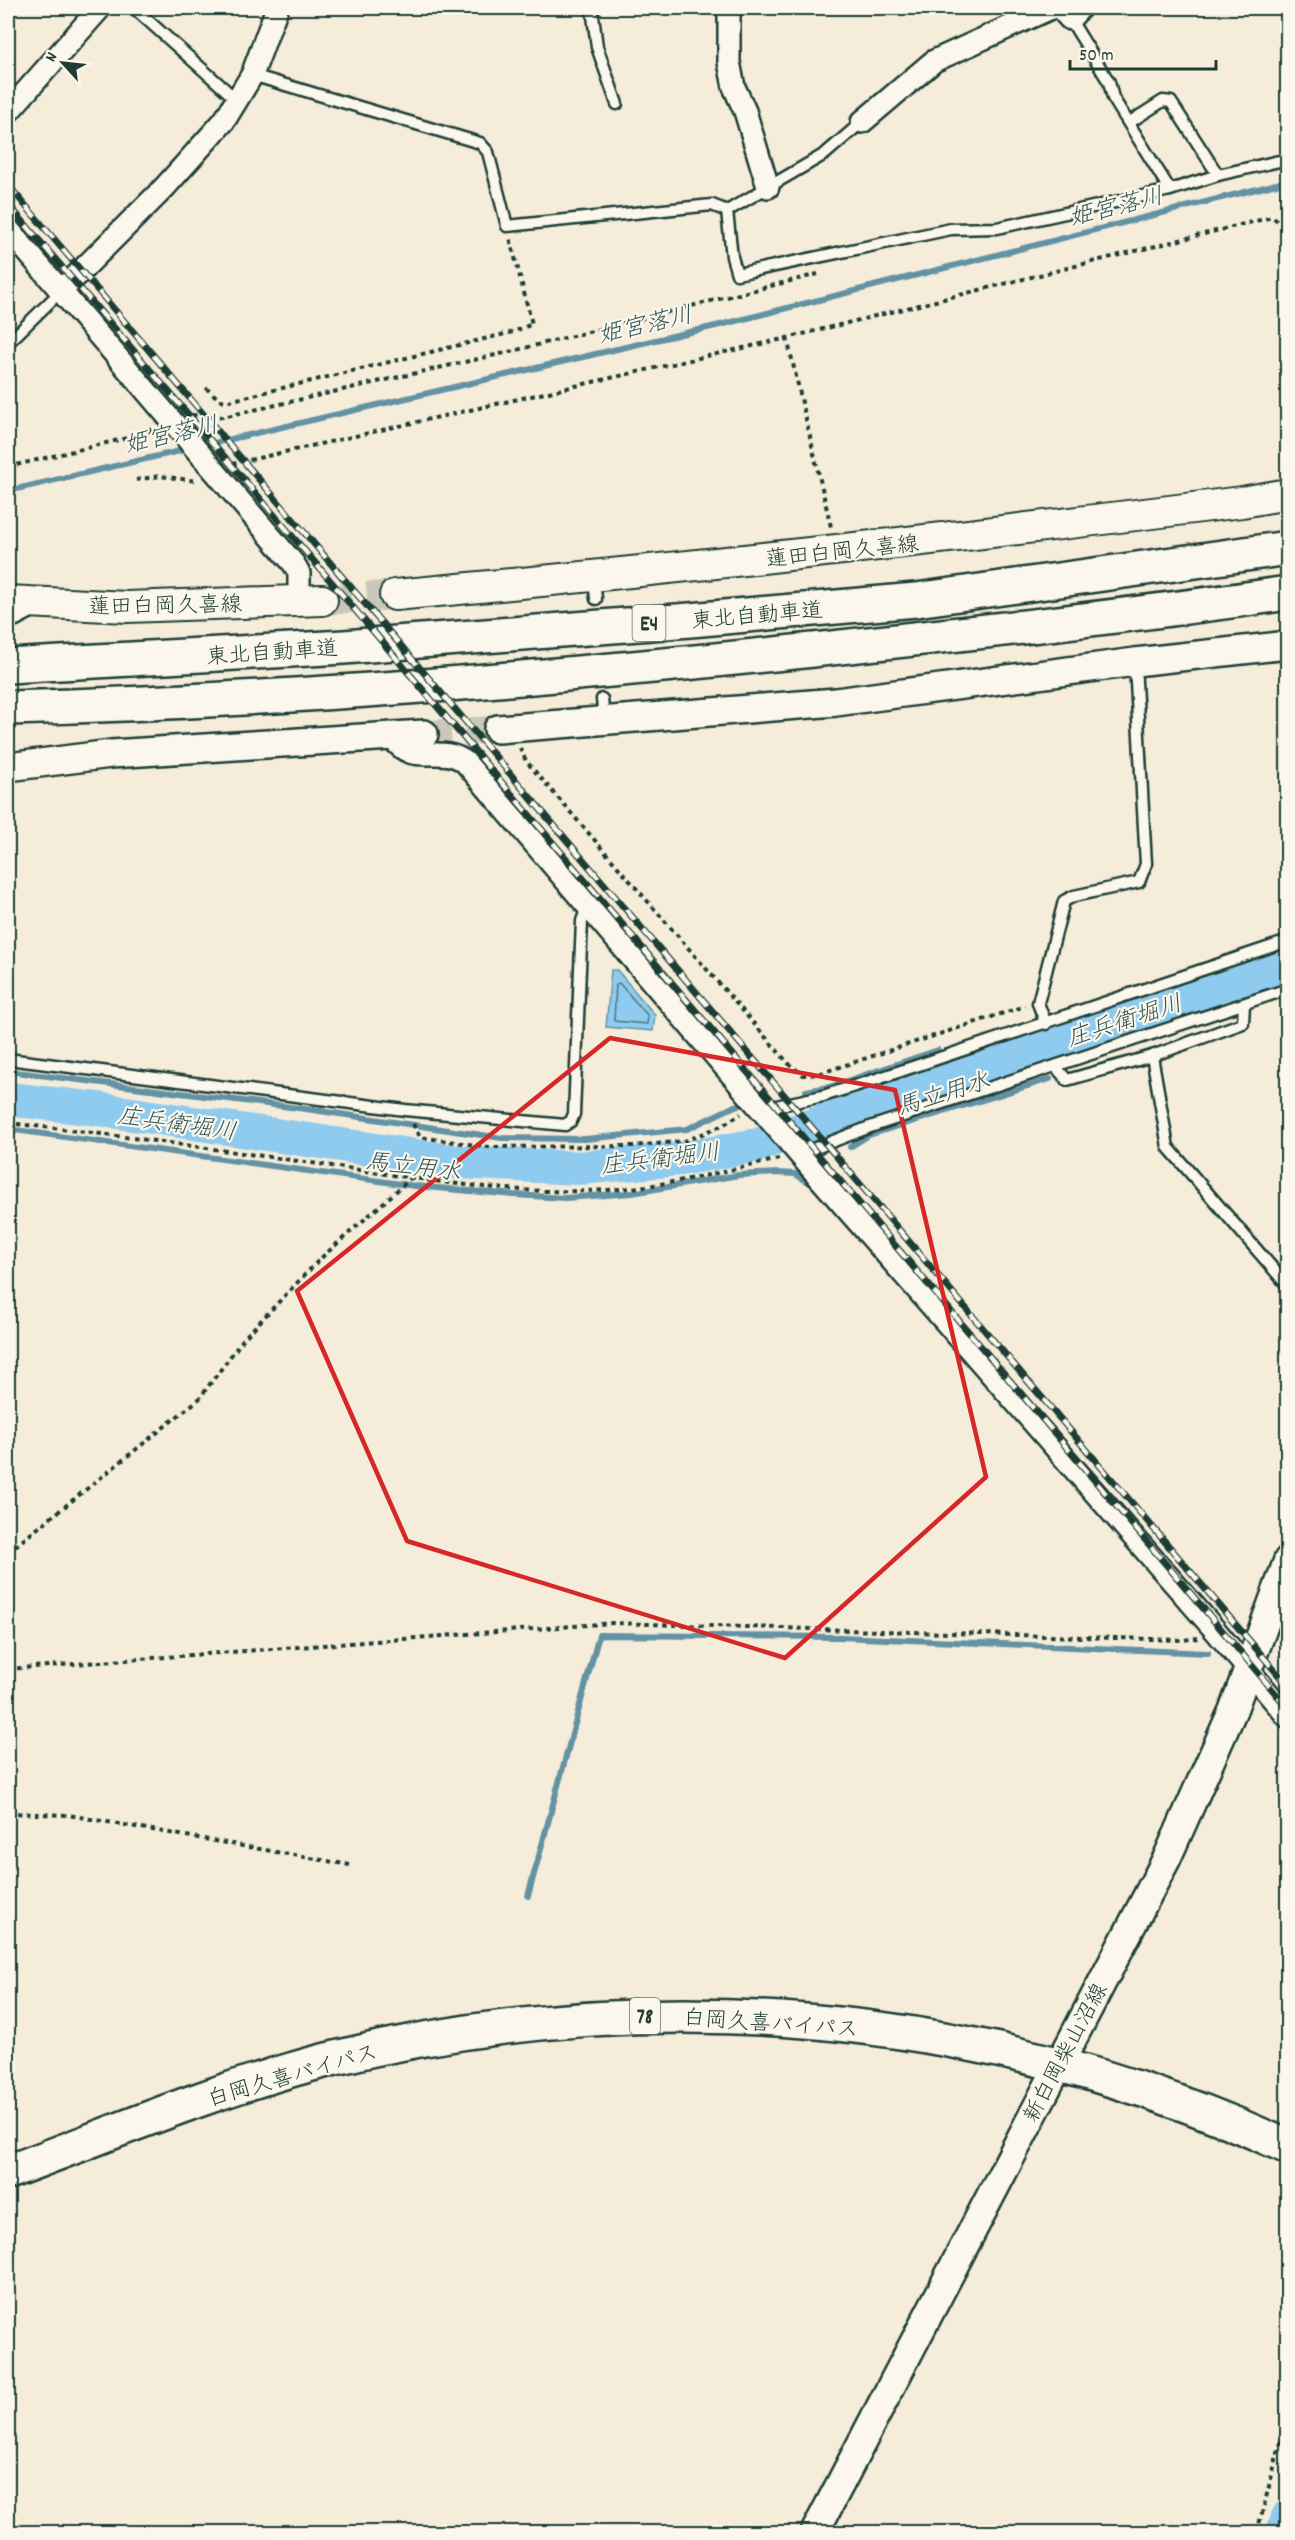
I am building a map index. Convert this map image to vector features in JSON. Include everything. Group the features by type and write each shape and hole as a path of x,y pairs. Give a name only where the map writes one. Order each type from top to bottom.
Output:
{"main road":[{"name":"蓮田白岡久喜線","path":"396,595 595,588 837,551 1219,505 1287,494"},
{"name":"東北自動車道","path":"8,666 332,647 690,620 916,600 1287,548"},
{"name":"東北自動車道","path":"8,708 342,691 634,669 1133,615 1287,593"},
{"name":"蓮田白岡久喜線","path":"8,601 128,607 311,601"},
{"name":"白岡久喜バイパス","path":"8,2172 215,2094 324,2061 444,2037 578,2020 699,2015 828,2023 895,2031 1058,2064 1161,2097 1287,2147"}],"street":[{"path":"8,112 100,8"},
{"path":"62,290 165,188 209,140 238,101 252,75 277,8"},
{"path":"729,8 729,62 734,87 745,111 768,187"},
{"path":"862,122 934,61 1051,8"},
{"path":"8,229 294,564 311,601"},
{"path":"510,729 603,710 836,702 1135,662 1287,645"},
{"path":"8,767 111,754 393,738 424,734"},
{"path":"393,738 405,752 457,755 465,762 765,1113 1215,1630 1287,1717"},
{"name":"新白岡柴山沼線","path":"815,2532 1167,1858 1233,1710 1287,1560"}],"lane":[{"path":"134,8 238,101"},
{"path":"592,8 597,47 617,104"},
{"path":"1070,11 1109,82 1113,98 1170,189"},
{"path":"252,75 480,143 488,152 507,226 712,205 727,211"},
{"path":"1130,122 1163,101 1171,102 1218,175"},
{"path":"727,211 825,154 862,122"},
{"path":"727,211 732,257 737,274 951,229 997,228 1170,189 1287,159"},
{"path":"8,343 62,290"},
{"path":"8,621 16,620 46,604"},
{"path":"1046,1024 1038,1003 1064,901 1074,896 1138,882 1146,864 1135,662"},
{"path":"8,1059 405,1110 566,1125 571,1121 574,1113 582,921 588,904"},
{"path":"765,1113 1046,1024 1287,941"},
{"path":"797,1150 1056,1067 1287,989"},
{"path":"1056,1067 1067,1080 1152,1056 1243,1023 1244,1004"},
{"path":"1152,1056 1168,1148 1287,1286"}],"path":[{"path":"136,480 159,476 206,481 212,468 787,338 1272,217 1284,225 1287,238"},
{"path":"206,388 220,400 229,401 513,332 532,324 507,226"},
{"path":"8,468 176,425 181,415 223,417 508,352 822,273"},
{"path":"787,338 837,551"},
{"path":"510,729 526,761 788,1063 803,1076 818,1074 1038,1003"},
{"path":"405,1110 420,1137 489,1147 585,1148 685,1141 719,1127 749,1110 765,1113"},
{"path":"8,1123 122,1136 487,1188 554,1191 607,1190 685,1180 797,1150"},
{"path":"8,1552 199,1399 244,1338 267,1314 321,1258 411,1178"},
{"path":"8,1669 613,1623 1183,1640 1198,1638 1215,1630"},
{"path":"8,1813 68,1815 350,1865"},
{"path":"1257,2532 1287,2414"}],"highlighted area":[{"path":"610,1038 895,1090 986,1477 785,1658 407,1541 297,1291"}],"water":[{"path":"611,970 617,970 655,1015 653,1031 606,1027"}],"waterway":[{"name":"姫宮落川","path":"8,491 720,325 1288,181"},
{"name":"庄兵衛堀川","path":"8,1099 98,1109 457,1162 578,1168 680,1159 758,1145 936,1080 1288,967"},
{"path":"806,1091 829,1087 938,1050"},
{"path":"8,1071 306,1109 502,1138 585,1139 687,1129 735,1106 745,1104"},
{"name":"馬立用水","path":"850,1147 869,1135 1050,1079"},
{"name":"馬立用水","path":"8,1129 415,1186 514,1195 565,1198 632,1193 739,1175 778,1173 795,1174 813,1185"},
{"path":"528,1896 599,1635 840,1637 1208,1653"},
{"path":"1283,2532 1288,2517"}],"tunnel":[{"path":"322,600 395,595"},
{"path":"424,734 498,729"}],"railway":[{"path":"8,185 1288,1686"},
{"path":"8,204 1288,1708"}]}
